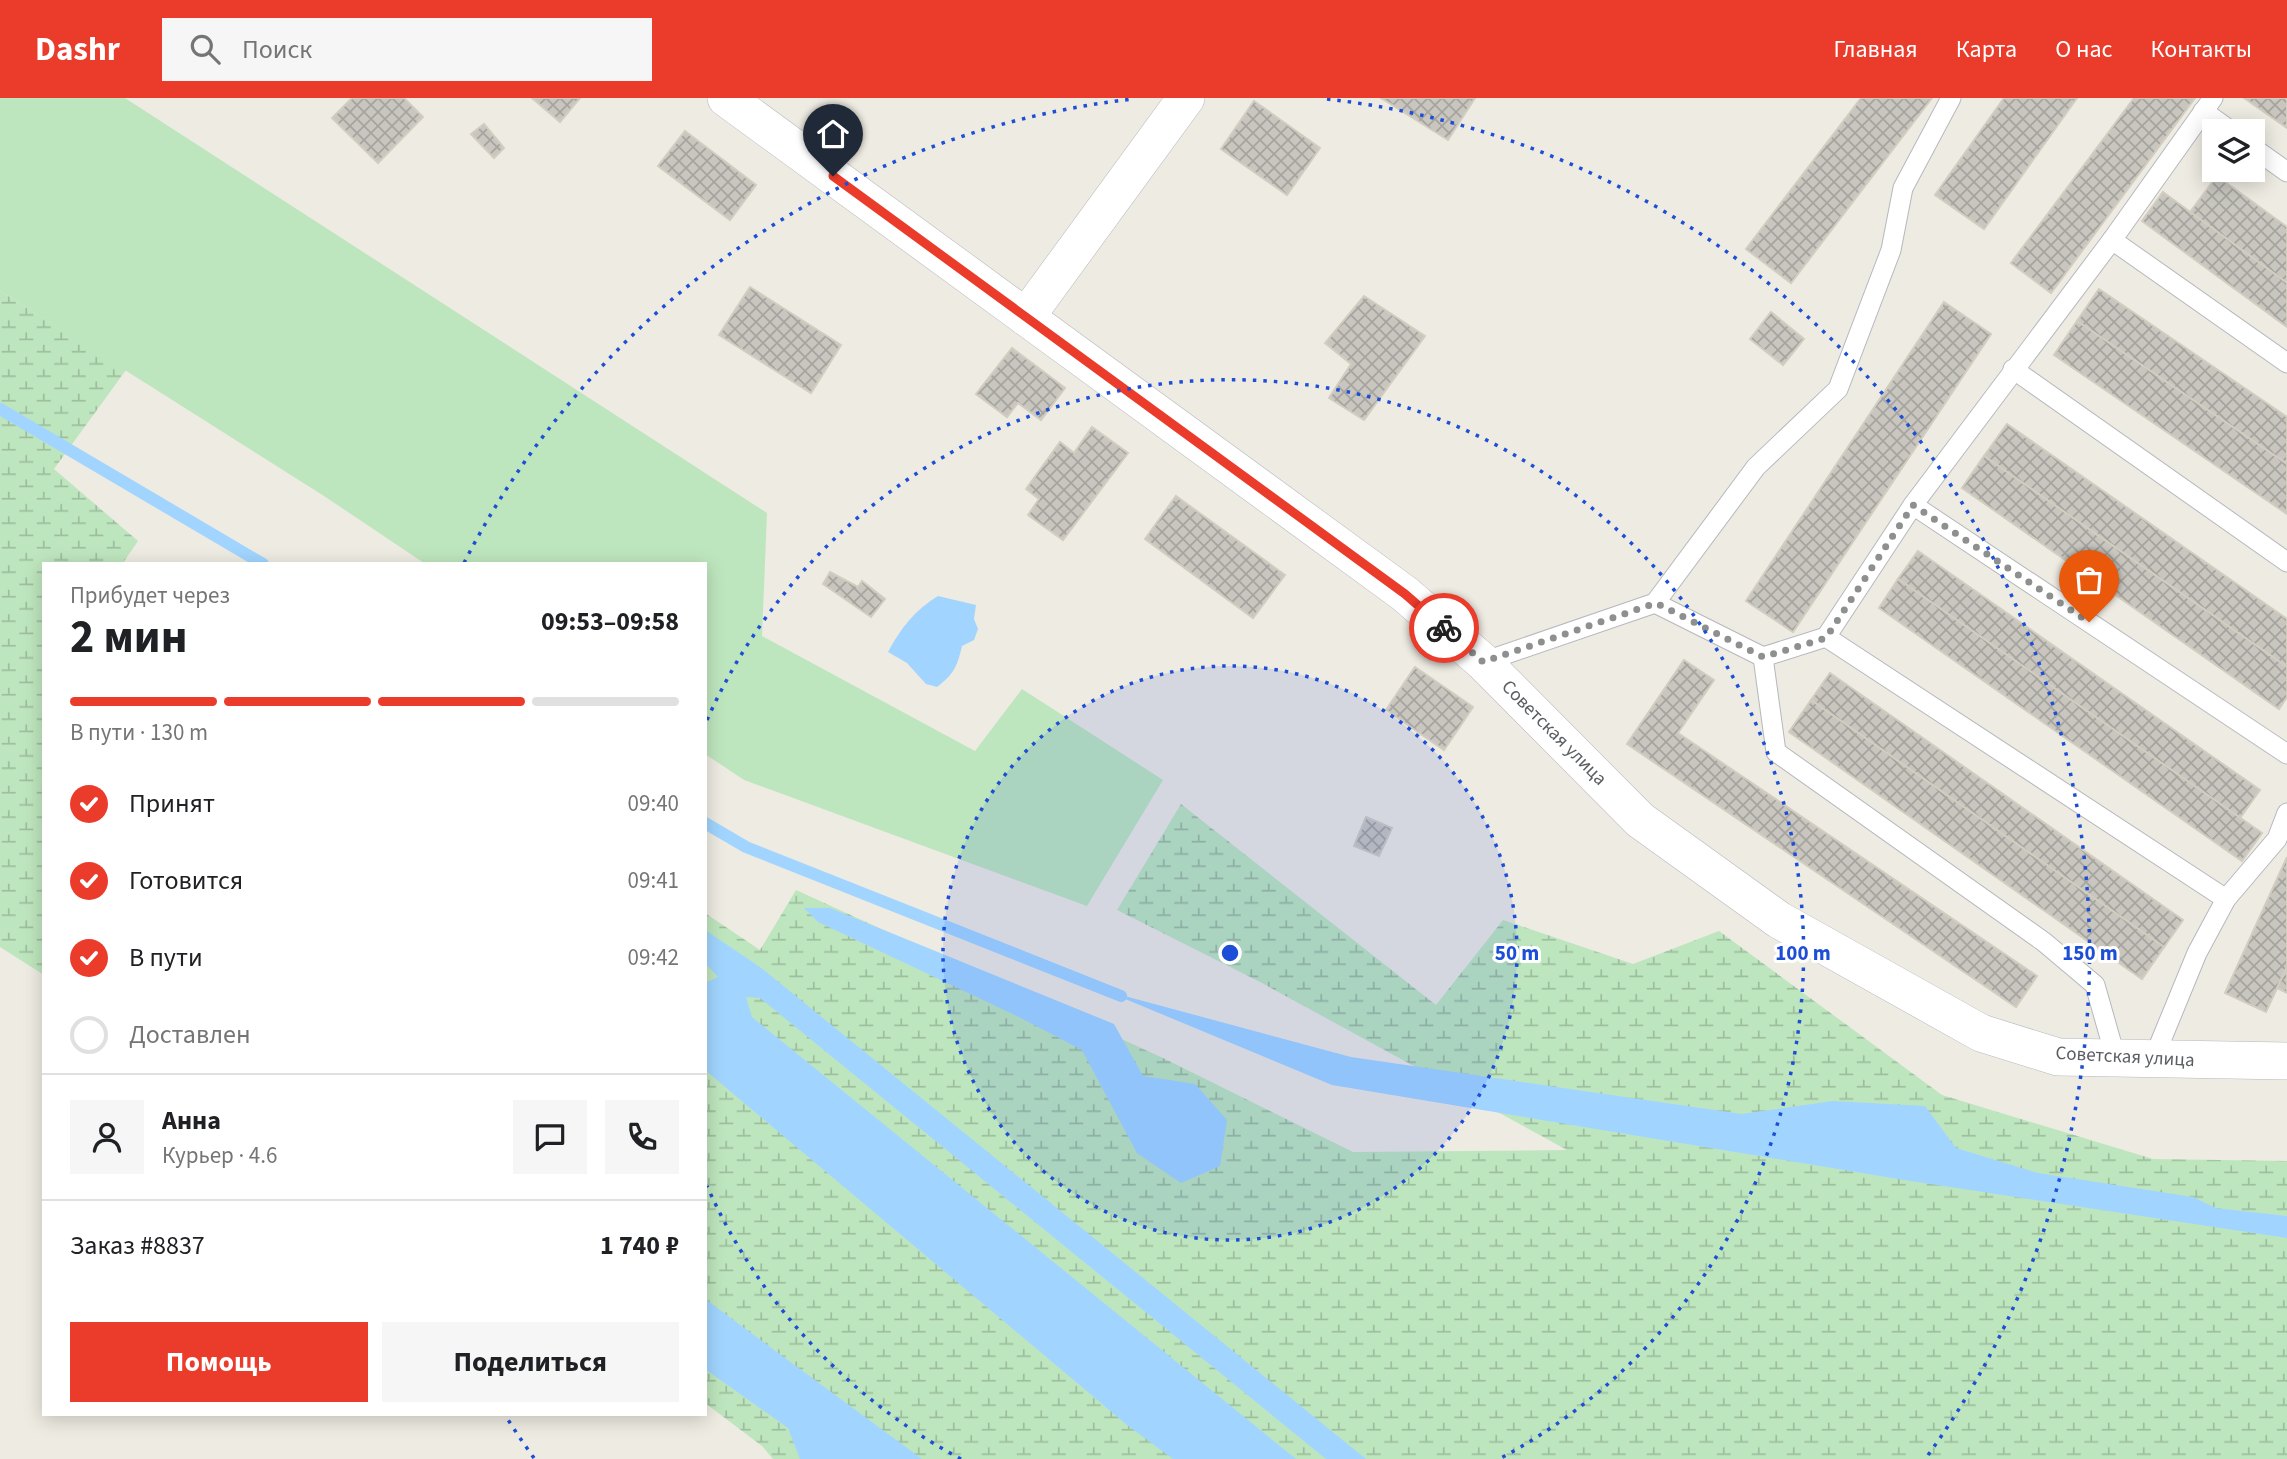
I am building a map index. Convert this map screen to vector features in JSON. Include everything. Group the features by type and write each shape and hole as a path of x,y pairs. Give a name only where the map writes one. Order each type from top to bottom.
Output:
{"street":[{"name":"Советская улица","path":"726,98 1405,594 1483,662 1640,820 1779,920 1981,1033 2058,1057 2287,1061"},
{"path":"1026,317 1186,98"}],"lane":[{"path":"1483,662 1656,603 1756,467 1838,389 1891,250 1903,188 1951,98"},
{"path":"1656,603 1763,657 1826,638 1913,505 2112,240 2208,104 2221,119"},
{"path":"2265,156 2287,172"},
{"path":"2112,240 2287,363"},
{"path":"2013,369 2287,562"},
{"path":"1913,505 2287,754"},
{"path":"1826,638 2226,900"},
{"path":"1763,657 1776,752 2045,942 2095,985 2116,1059"},
{"path":"2153,1060 2197,953 2226,900 2277,839 2287,813"}],"green space":[{"path":"0,98 125,98 767,513 762,636 975,751 1022,689 1163,780 1087,906 744,780 707,755 707,562 423,562 324,496 0,291"},
{"path":"0,291 126,370 54,469 138,541 124,562 42,562 42,974 0,947"},
{"path":"1181,804 1436,1005 1503,920 1633,964 1719,931 1942,1095 2153,1159 2287,1161 2287,1459 773,1459 762,1446 707,1405 707,914 760,950 796,890 1163,1058 1353,1152 1567,1150 1262,983 1117,910"}],"water":[{"path":"938,596 976,605 974,619 978,629 974,640 962,646 951,674 937,687 926,684 907,663 888,652 909,620"},
{"path":"804,908 830,908 1114,1024 1143,1076 1195,1084 1227,1120 1220,1166 1181,1183 1137,1153 1082,1050 1019,1017 818,922"},
{"path":"707,931 760,967 1366,1459 1326,1459 760,998 746,997 752,1017 1296,1459 1173,1459 1127,1425 707,1072 707,982 718,977 707,965"},
{"path":"1106,991 1351,1057 1742,1114 1833,1101 1925,1106 1956,1148 2038,1173 2193,1197 2216,1208 2287,1216 2287,1238 1904,1180 1332,1085"},
{"path":"707,1300 922,1459 800,1459 788,1428 707,1370"}],"building":[{"path":"352,98 404,98 423,117 378,163 332,118"},
{"path":"532,98 580,98 560,122"},
{"path":"1381,98 1475,98 1448,140"},
{"path":"1861,98 1932,98 1791,283 1746,249"},
{"path":"2004,98 2077,98 1984,229 1935,195"},
{"path":"2134,98 2195,98 2051,293 2011,263"},
{"path":"2244,98 2287,98 2287,128"},
{"path":"1254,101 1320,148 1287,195 1221,149"},
{"path":"484,124 504,148 494,158 471,134"},
{"path":"685,131 756,185 730,220 658,166"},
{"path":"2212,182 2225,182 2287,227 2287,283 2190,212"},
{"path":"2163,192 2287,283 2287,327 2142,221"},
{"path":"750,287 841,345 811,393 719,335"},
{"path":"2099,289 2287,417 2287,464 2077,321"},
{"path":"1364,296 1425,336 1364,420 1329,398 1351,364 1325,343"},
{"path":"1944,302 1991,334 1793,632 1746,601"},
{"path":"1771,312 1804,339 1783,365 1750,339"},
{"path":"2077,321 2287,464 2287,514 2054,355"},
{"path":"1012,348 1065,388 1041,420 1018,403 1007,417 976,394"},
{"path":"2007,424 2287,619 2287,667 1984,456"},
{"path":"1092,427 1128,453 1063,540 1028,515 1039,499 1026,489 1060,442 1074,453"},
{"path":"1984,456 2287,667 2287,697 2279,709 1962,488"},
{"path":"1176,496 1285,575 1253,618 1145,539"},
{"path":"1918,551 2260,790 2240,818 1898,579"},
{"path":"830,572 858,587 862,581 885,599 871,617 823,584"},
{"path":"1898,579 2262,833 2242,861 1879,608"},
{"path":"1684,660 1714,680 1678,733 2037,976 2016,1007 1627,744"},
{"path":"1415,667 1473,707 1444,750 1386,710"},
{"path":"1830,673 2183,920 2164,947 1811,700"},
{"path":"1811,700 2164,947 2142,979 1789,732"},
{"path":"1366,817 1392,828 1379,856 1354,846"},
{"path":"2287,857 2287,967 2266,1012 2225,993"},
{"path":"2287,967 2287,993 2277,988"}],"waterway":[{"path":"0,409 260,562"},
{"path":"707,824 746,847 1121,996"}],"way so far":[{"path":"1444,628 1483,662 1656,603 1763,657 1826,638 1913,505 2089,622"}],"route":[{"path":"833,176 1405,594 1444,628"}]}
